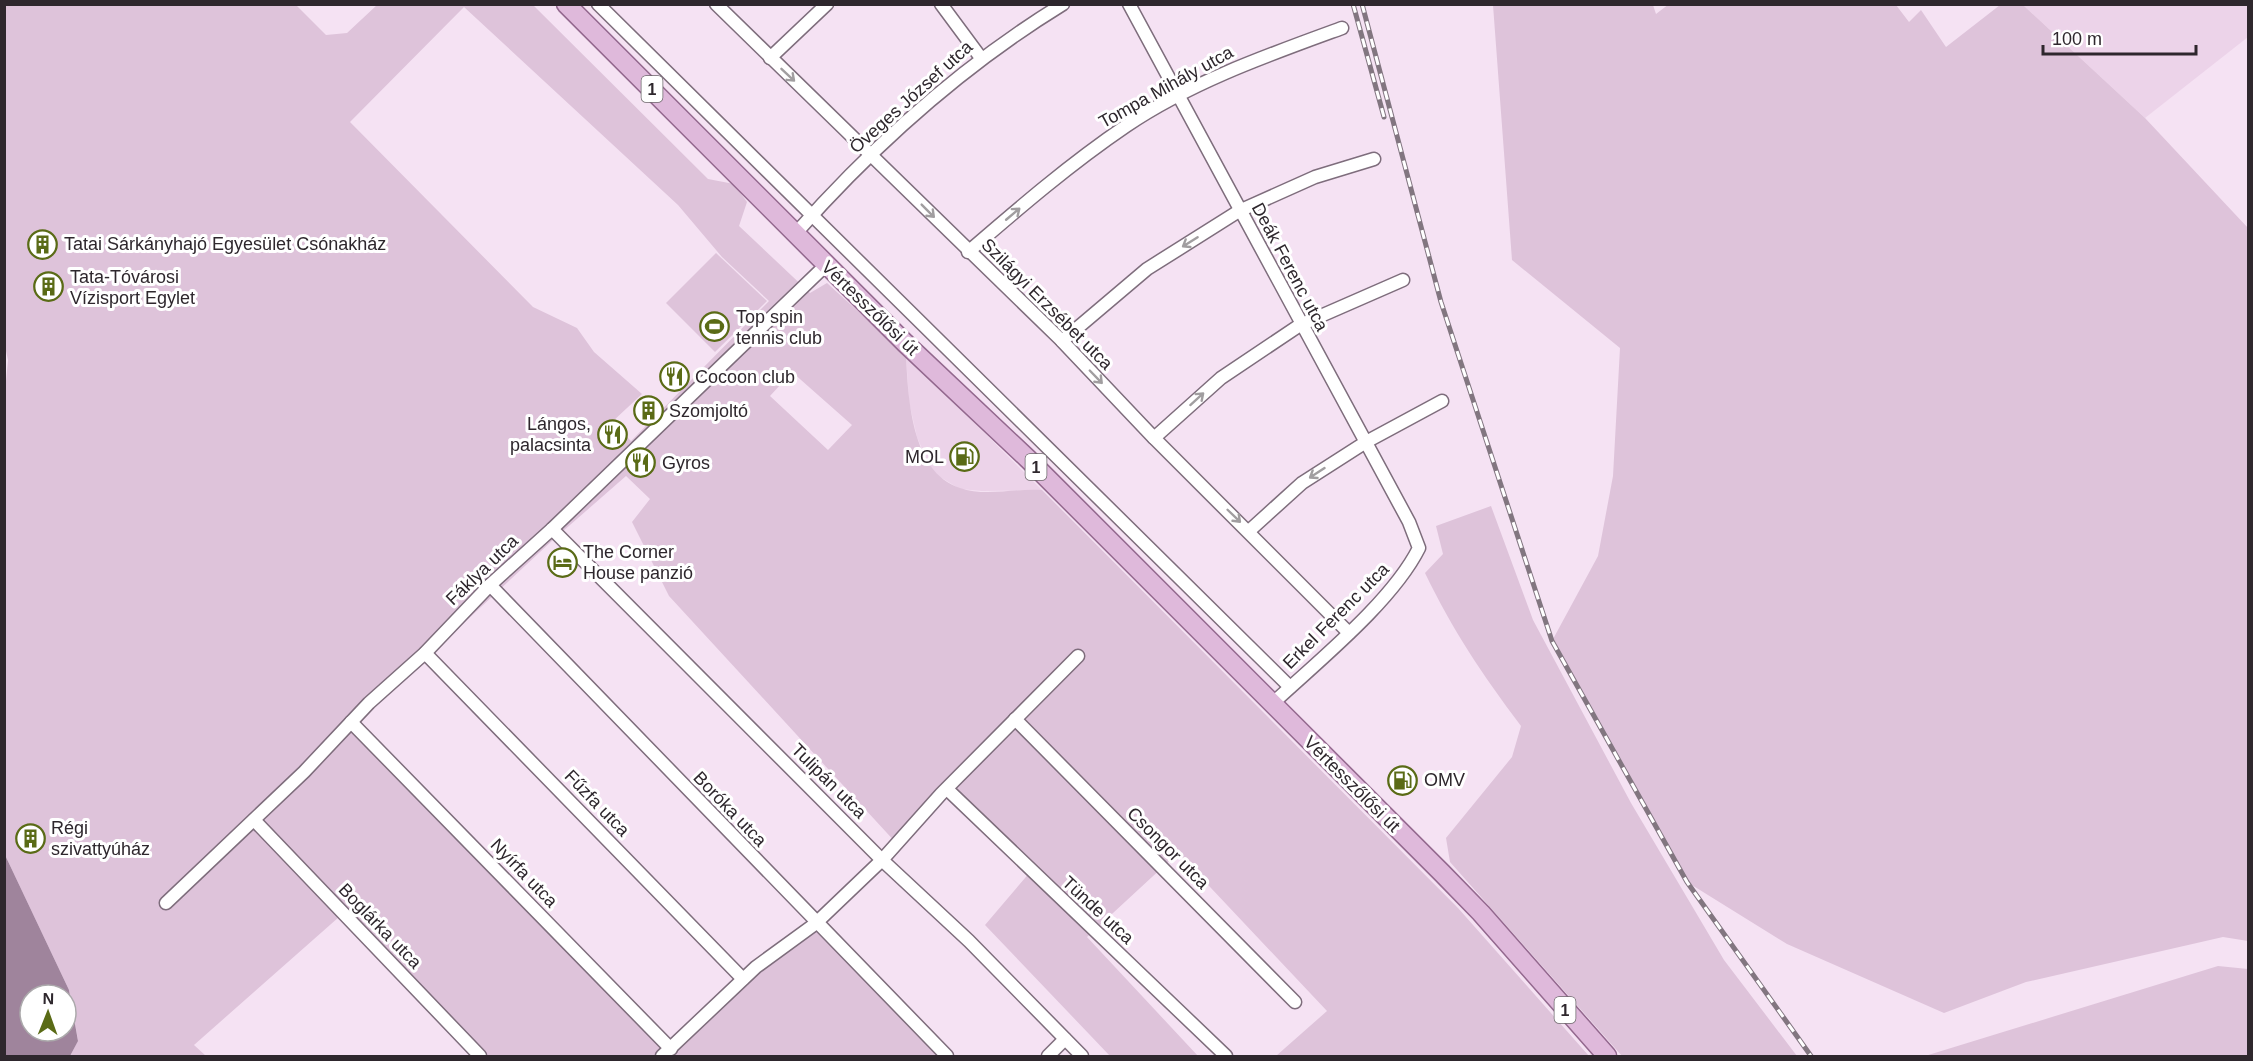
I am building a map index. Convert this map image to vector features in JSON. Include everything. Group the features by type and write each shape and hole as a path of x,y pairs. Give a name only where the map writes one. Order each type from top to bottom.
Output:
{"main road":[{"name":"Vértesszőlősi út","path":"566,4 796,233 825,265 1028,459 1473,905 1607,1056"}],"street":[{"name":"Vértesszőlősi út","path":"598,4 1290,687"},
{"name":"Szilágyi Erzsébet utca","path":"716,4 872,154 968,252 1062,341 1154,438 1349,633"},
{"path":"770,58 827,4"},
{"path":"941,4 981,58"},
{"name":"Öveges József utca","path":"796,233 872,154 981,58 1062,4"},
{"name":"Deák Ferenc utca","path":"1129,4 1300,325 1409,522 1419,548"},
{"name":"Tompa Mihály utca","path":"968,252 1057,177 1127,125 1247,63 1342,28"},
{"path":"1062,341 1147,269 1239,211 1315,177 1374,159"},
{"name":"Fáklya utca","path":"166,903 425,653 490,585 552,529 825,265"},
{"path":"1154,438 1221,378 1300,325 1403,280"},
{"path":"1249,531 1302,483 1366,442 1442,401"},
{"name":"Tulipán utca","path":"552,529 882,860 969,941 1082,1056"},
{"name":"Erkel Ferenc utca","path":"1272,704 1349,633 1408,569 1419,548"},
{"name":"Boróka utca","path":"490,585 815,924 947,1056"},
{"path":"1176,609 1193,591"},
{"name":"Fűzfa utca","path":"425,653 743,979"},
{"path":"666,1053 743,979 777,949 815,924 882,860 947,789 1078,656"},
{"name":"Csongor utca","path":"1015,719 1295,1002"},
{"name":"Nyírfa utca","path":"351,722 666,1053"},
{"name":"Tünde utca","path":"947,789 1226,1056"},
{"name":"Boglárka utca","path":"254,820 480,1056"},
{"path":"1048,1056 1065,1039"}],"shaded area":[{"path":"1669,4 1896,5 1909,22 1921,10 1946,47 2000,5 2023,5 2145,118 2248,228 2248,941 2223,937 2026,982 1944,1013 1787,944 1687,882 1552,641 1598,556 1613,476 1620,348 1512,260 1493,5 1653,5 1656,14"},
{"path":"5,5 296,5 326,35 347,33 377,5 533,5 708,179 734,184 747,202 739,226 810,293 827,283 906,355 908,391 915,431 931,466 944,479 970,491 1042,490 1458,908 1589,1056 1276,1056 1327,1011 1178,853 1087,937 1198,1056 1110,1056 985,925 1031,871 954,789 898,845 669,596 632,522 650,499 626,476 554,539 352,727 670,1049 743,979 815,924 872,989 942,1056 475,1056 339,917 194,1045 206,1056 70,1056 78,1043 78,983 66,983 5,855 4,402 8,360 4,342","holes":["464,7 678,205 722,257 769,301 631,441 612,422 642,394 594,352 577,328 533,307 350,122","792,372 852,425 828,450 770,396"]},
{"path":"2023,5 2248,5 2248,37 2145,118"},
{"name":"Top spin tennis club","path":"716,253 767,301 715,352 666,303"},
{"path":"906,355 1042,490 960,489 940,477 929,465 917,437 909,402"},
{"path":"1491,506 1533,620 1631,803 1724,960 1797,1056 1622,1056 1450,862 1446,838 1512,757 1521,726 1469,652 1425,573 1443,554 1436,526"},
{"path":"5,855 66,983 18,983 18,1043 77,1043 70,1056 5,1056"},
{"path":"2218,966 2248,969 2248,1056 1925,1056"}],"railway":[{"path":"1353,4 1384,117"},
{"path":"1362,4 1441,302 1552,641 1687,882 1811,1056"}],"place":[{"name":"Tatai Sárkányhajó Egyesület Csónakház","path":"43,244"},
{"name":"Tata-Tóvárosi Vízisport Egylet","path":"49,287"},
{"name":"Top spin tennis club","path":"715,327"},
{"name":"Cocoon club","path":"674,377"},
{"name":"Szomjoltó","path":"648,411"},
{"name":"Lángos, palacsinta","path":"612,434"},
{"name":"MOL","path":"965,457"},
{"name":"Gyros","path":"641,463"},
{"name":"The Corner House panzió","path":"562,562"},
{"name":"OMV","path":"1403,780"},
{"name":"Régi szivattyúház","path":"30,838"}]}
